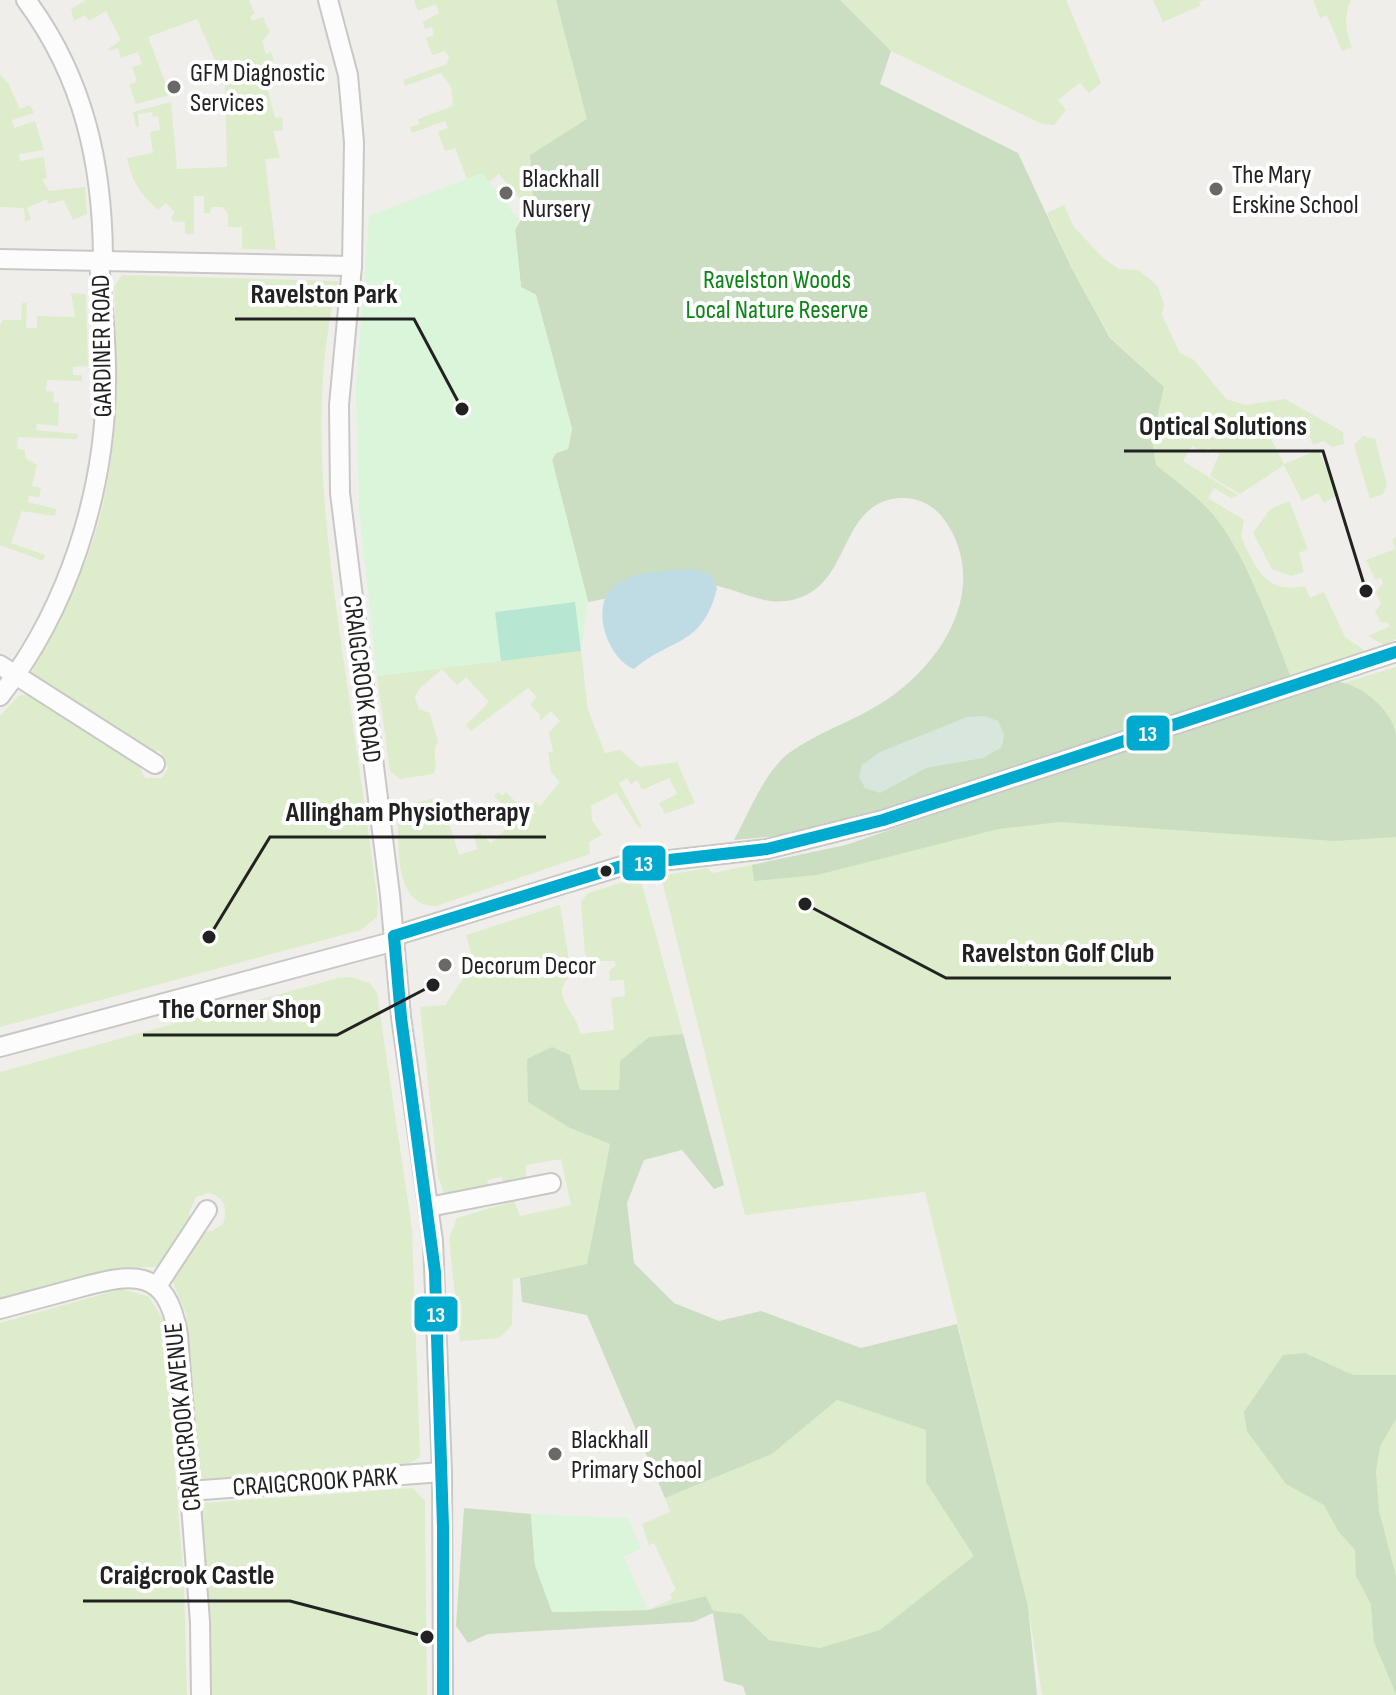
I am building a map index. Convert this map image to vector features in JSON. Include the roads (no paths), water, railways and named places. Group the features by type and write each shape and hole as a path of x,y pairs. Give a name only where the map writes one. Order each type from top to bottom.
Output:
{"street":[{"name":"GARDINER ROAD","path":"0,696 8,670 64,584 82,533 99,467 107,380 100,187 87,121 61,56 26,0"},
{"name":"CRAIGCROOK ROAD","path":"328,0 351,95 352,266 339,405 340,493 401,1017 429,1207 435,1272 442,1472 443,1695"},
{"path":"0,259 352,266"},
{"path":"0,1047 394,939 604,870 767,849 883,820 1396,652"},
{"path":"8,670 155,764"},
{"path":"429,1207 551,1183"},
{"path":"0,1309 119,1277 141,1278 157,1286 207,1210"},
{"name":"CRAIGCROOK AVENUE","path":"157,1286 171,1309 178,1335 200,1622 201,1695"},
{"name":"CRAIGCROOK PARK","path":"189,1491 442,1472"}],"water":[{"path":"694,569 710,574 717,588 703,621 684,639 634,669 625,664 610,645 603,621 605,598 611,589 627,578 638,575"}],"place":[{"name":"GFM Diagnostic Services","path":"174,87"},
{"name":"The Mary Erskine School","path":"1216,189"},
{"name":"Blackhall Nursery","path":"506,193"},
{"name":"Ravelston Park","path":"462,409"},
{"name":"Optical Solutions","path":"1366,591"},
{"name":"Ravelston Golf Club","path":"805,904"},
{"name":"Allingham Physiotherapy","path":"209,937"},
{"name":"Decorum Decor","path":"445,965"},
{"name":"The Corner Shop","path":"433,985"},
{"name":"Blackhall Primary School","path":"555,1454"},
{"name":"Craigcrook Castle","path":"427,1637"}],"park label":[{"name":"Ravelston Woods Local Nature Reserve","path":"777,294"}]}
